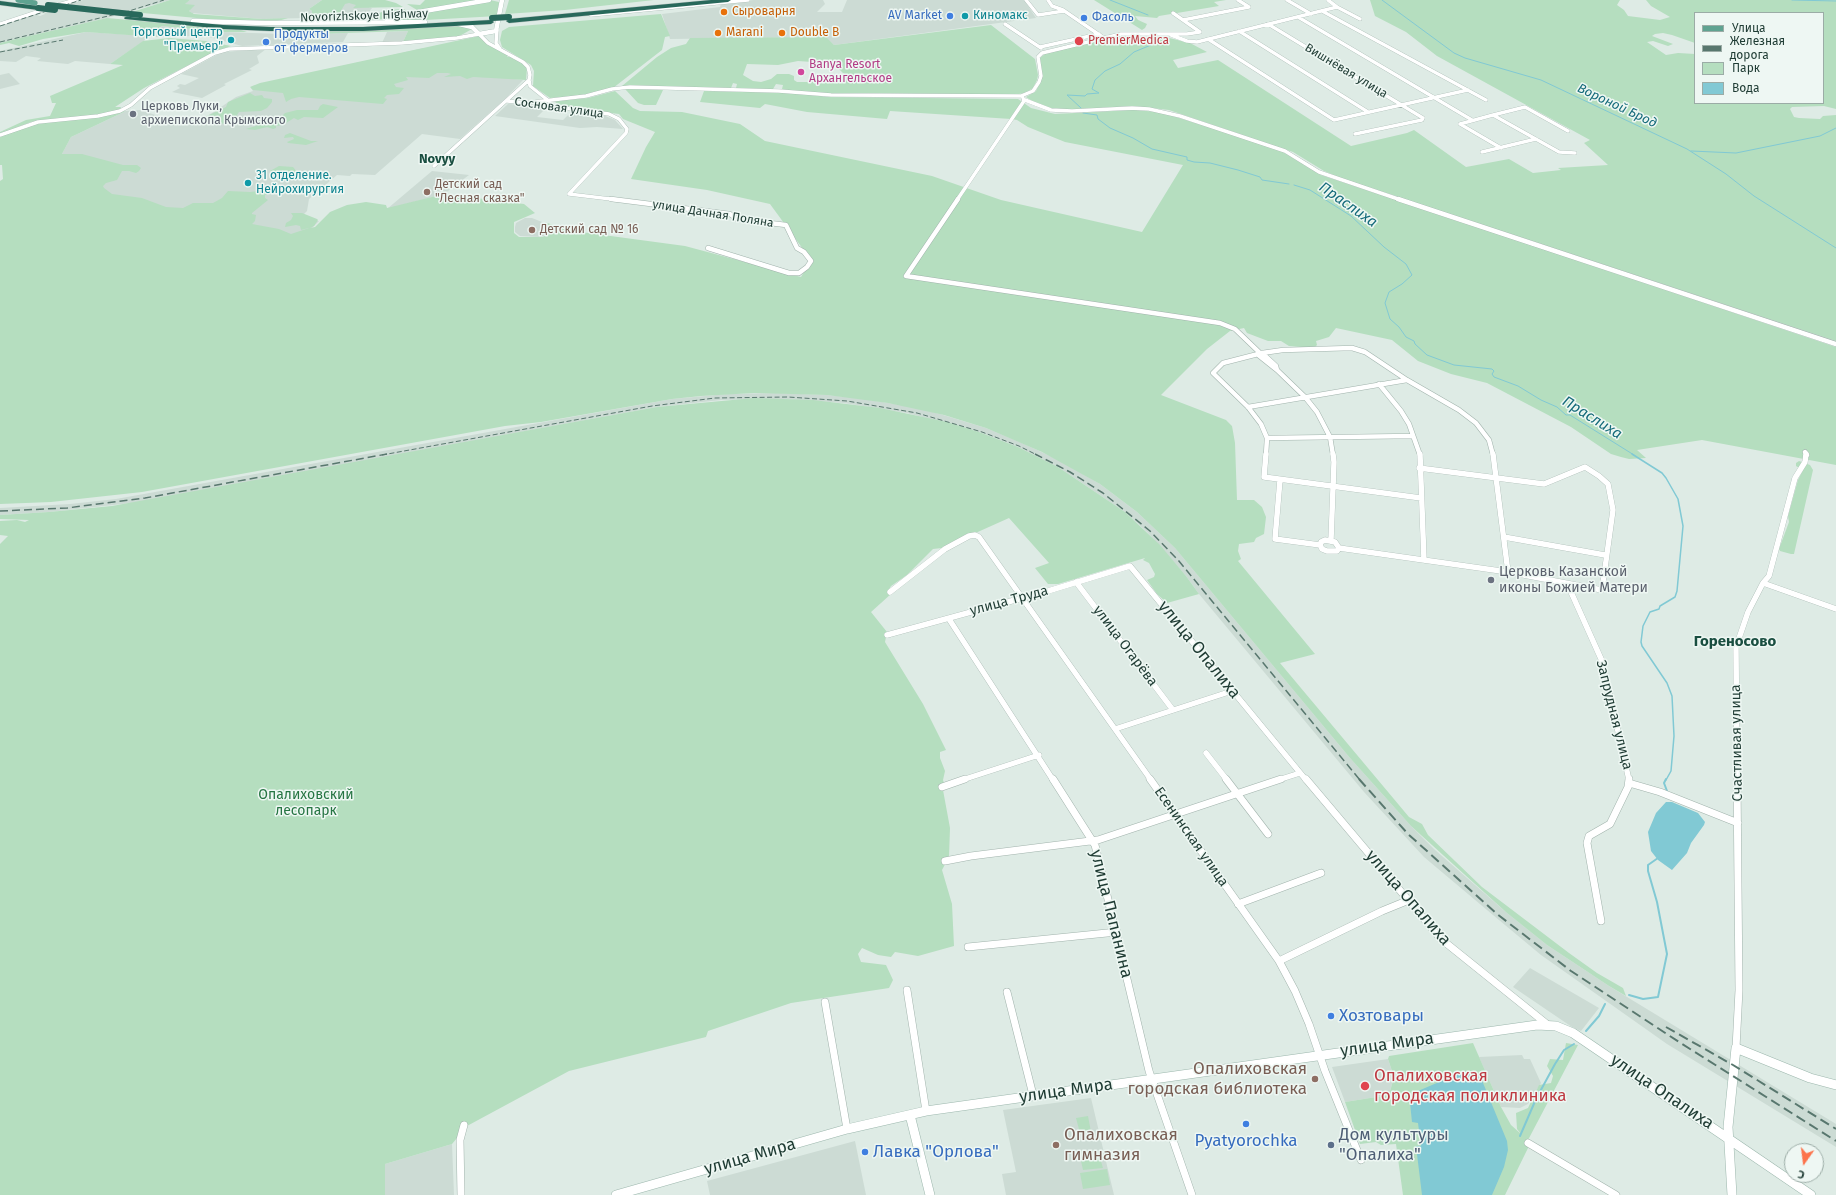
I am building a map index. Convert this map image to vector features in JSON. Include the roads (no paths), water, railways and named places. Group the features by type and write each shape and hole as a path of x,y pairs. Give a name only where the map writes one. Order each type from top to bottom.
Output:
{"highway":[{"name":"Novorizhskoye Highway","path":"11,0 36,6 48,5 193,21 294,26 574,16 728,0"},
{"name":"Novorizhskoye Highway","path":"509,19 696,0"},
{"name":"Novorizhskoye Highway","path":"0,3 36,6 127,18 251,29 337,29 455,24 491,20"}],"main road":[{"path":"18,0 36,6"}],"street":[{"path":"0,24 75,0"},
{"path":"380,22 401,15 489,0"},
{"path":"501,50 496,43 502,0"},
{"path":"574,16 637,12 748,0"},
{"path":"1026,0 1038,15 1064,10"},
{"path":"1048,0 1052,6 1064,10 1104,38"},
{"path":"1183,20 1249,7 1238,0"},
{"path":"1287,0 1311,14"},
{"path":"1328,0 1337,7 1360,19"},
{"path":"1171,34 1171,36 1190,42 1208,39 1337,7"},
{"path":"1322,11 1486,100"},
{"path":"1173,13 1200,32 1129,34 1104,38 1046,52 1038,57 1040,72 1039,82 1033,91 1023,98 906,276 1220,323 1235,329 1305,397 1317,412 1330,437 1334,462 1331,540"},
{"path":"1298,17 1472,120"},
{"path":"392,19 400,22"},
{"path":"458,38 478,25 491,20"},
{"path":"193,21 265,23 425,22"},
{"path":"455,24 470,26 488,43 523,62 530,70 530,86 559,107"},
{"path":"1005,24 1046,52"},
{"name":"Вишнёвая улица","path":"1268,24 1423,118 1422,120 1355,134"},
{"path":"0,135 38,122 98,116 120,111 130,106 150,88 215,53 229,48 402,43 458,38 497,30"},
{"path":"1239,31 1368,112"},
{"path":"1040,47 1099,34"},
{"path":"1208,39 1334,120 1468,90"},
{"path":"434,166 529,80"},
{"path":"526,103 586,96 612,89 630,87 779,91 831,95 867,94 1023,98 1038,106 1052,110 1072,111 1132,108 1149,109 1180,116 1285,151 1319,172 1337,180 1836,344"},
{"name":"Сосновая улица","path":"507,101 609,114 619,119 627,128 626,133 578,185"},
{"path":"1501,148 1460,124 1525,107 1568,131"},
{"path":"1493,115 1559,152 1576,153"},
{"path":"1482,152 1536,139"},
{"name":"улица Дачная Поляна","path":"578,185 569,194 730,214 737,219 786,225 797,248 804,252 811,261 807,267 799,273 789,273 708,248"},
{"path":"1421,498 1264,477 1267,438 1261,424 1248,407 1213,373 1223,363 1260,353 1283,350 1352,348 1365,352 1407,380 1459,410 1476,423 1489,440 1495,462 1508,572"},
{"path":"1248,407 1407,380"},
{"path":"1379,384 1401,411 1409,424 1420,455 1419,468 1424,560"},
{"path":"1267,438 1414,436"},
{"name":"Счастливая улица","path":"1736,1048 1739,990 1736,648 1748,612 1763,582 1768,576 1795,478 1805,462 1807,455 1805,452"},
{"path":"1280,480 1275,539 1320,545 1327,551 1337,551 1339,548 1424,560 1508,572 1602,590 1605,555 1613,510 1608,484 1599,476 1584,467 1544,484 1419,468"},
{"name":"Есенинская улица","path":"890,592 945,549 969,536 975,535 979,537 1279,961 1295,991 1309,1024 1319,1054 1361,1160"},
{"path":"1504,537 1605,555"},
{"path":"1320,545 1321,542 1325,540 1331,540 1336,542 1339,548"},
{"name":"улица Труда","path":"887,635 1130,566"},
{"name":"улица Опалиха","path":"1130,566 1232,692 1441,939 1492,978 1548,1025 1573,1033 1811,1195"},
{"name":"улица Огарёва","path":"1076,582 1173,710"},
{"path":"1763,582 1836,609"},
{"name":"Запрудная улица","path":"1571,592 1602,661 1623,750 1629,783 1617,812 1610,824 1589,836 1587,842 1601,921"},
{"name":"улица Папанина","path":"949,618 1096,845 1151,1079 1192,1195"},
{"path":"1115,729 1232,692"},
{"path":"1206,753 1268,834"},
{"path":"942,788 1039,755"},
{"path":"945,861 971,856 1098,840 1300,773"},
{"path":"1629,783 1660,792 1738,823"},
{"path":"1238,904 1321,872"},
{"path":"1279,961 1382,911 1409,900"},
{"path":"968,947 1117,932"},
{"path":"907,990 926,1111"},
{"path":"1007,992 1033,1095"},
{"path":"825,1002 847,1129"},
{"name":"улица Мира","path":"616,1195 847,1129 926,1111 1526,1025 1548,1025"},
{"path":"1732,1195 1728,1127 1732,1074 1736,1048 1810,1078 1836,1085"},
{"path":"910,1115 930,1195"},
{"path":"461,1195 460,1140 464,1125"},
{"path":"1528,1143 1616,1195"}],"water":[{"path":"1666,802 1672,802 1698,813 1705,822 1691,843 1687,853 1672,870 1658,860 1651,851 1648,832 1656,813"},
{"path":"1469,1071 1477,1073 1481,1078 1507,1141 1508,1150 1504,1167 1492,1195 1422,1195 1416,1146 1421,1146 1418,1123 1412,1122 1410,1103 1411,1098 1418,1091 1460,1073"}],"waterway":[{"name":"Праслиха","path":"1110,0 1148,15"},
{"name":"Вороной Брод","path":"1382,0 1454,53 1465,58 1541,80 1687,149 1726,174 1754,196 1836,248"},
{"path":"1792,0 1836,1"},
{"name":"Праслиха","path":"1081,108 1067,95 1085,96 1087,94 1099,93 1092,89 1095,80 1105,71 1120,64 1134,52 1151,45 1153,38"},
{"name":"Праслиха","path":"1083,113 1097,115 1098,119 1110,128 1133,138 1152,149 1187,157 1187,160 1194,162 1210,163 1238,170 1260,177 1262,180 1289,184"},
{"path":"1691,151 1736,153 1820,136 1836,128"},
{"name":"Праслиха","path":"1294,185 1310,190 1351,216 1384,247 1406,264 1412,275 1402,284 1389,292 1385,303 1390,319 1399,327 1406,337 1414,341 1415,344 1427,355 1454,365 1492,369 1494,371 1492,374 1494,377 1518,386 1541,400 1557,407 1566,415 1570,415 1634,455"},
{"name":"Праслиха","path":"1632,454 1662,473 1666,478 1678,499 1683,526 1677,591 1675,597 1660,606 1659,609 1650,612 1643,626 1641,642 1642,646 1667,683 1672,696 1674,736 1671,771 1666,780"},
{"name":"Праслиха","path":"1666,779 1664,783 1667,791"},
{"name":"Праслиха","path":"1629,995 1643,999 1658,997 1667,954 1657,902 1648,871 1648,865 1658,858"},
{"name":"Праслиха","path":"1586,1031 1599,1016 1605,1004"},
{"name":"Праслиха","path":"1520,1136 1536,1099 1555,1064 1564,1050 1574,1044"}],"railway":[{"path":"0,26 81,0"},
{"path":"0,42 129,11 164,0"},
{"path":"0,52 63,40"},
{"path":"382,455 652,406 715,398 788,397 847,401 917,413 982,432 1019,446 1035,454"},
{"path":"0,511 67,508 145,498 387,454"},
{"path":"1035,454 1070,472 1103,493 1150,531 1178,560 1360,780"},
{"path":"1359,779 1408,834 1497,914 1571,971 1679,1042 1836,1141"},
{"path":"1666,1027 1733,1065 1836,1129"}],"place":[{"name":"Сыроварня","path":"724,12"},
{"name":"AV Market","path":"950,16"},
{"name":"Киномакс","path":"965,16"},
{"name":"Фасоль","path":"1084,18"},
{"name":"Marani","path":"718,33"},
{"name":"Double B","path":"782,33"},
{"name":"Торговый центр \"Премьер\"","path":"231,40"},
{"name":"PremierMedica","path":"1079,41"},
{"name":"Продукты от фермеров","path":"266,42"},
{"name":"Banya Resort Архангельское","path":"801,72"},
{"name":"Церковь Луки, архиепископа Крымского","path":"133,114"},
{"name":"31 отделение. Нейрохирургия","path":"248,183"},
{"name":"Детский сад \"Лесная сказка\"","path":"427,192"},
{"name":"Детский сад № 16","path":"532,230"},
{"name":"Церковь Казанской иконы Божией Матери","path":"1491,580"},
{"name":"Хозтовары","path":"1331,1016"},
{"name":"Опалиховская городская библиотека","path":"1315,1079"},
{"name":"Опалиховская городская поликлиника","path":"1365,1086"},
{"name":"Pyatyorochka","path":"1246,1124"},
{"name":"Опалиховская гимназия","path":"1056,1145"},
{"name":"Дом культуры \"Опалиха\"","path":"1331,1145"},
{"name":"Лавка \"Орлова\"","path":"865,1152"}],"district":[{"name":"Novyy","path":"437,159"},
{"name":"Гореносово","path":"1735,642"}],"park label":[{"name":"Опалиховский лесопарк","path":"306,804"}]}
